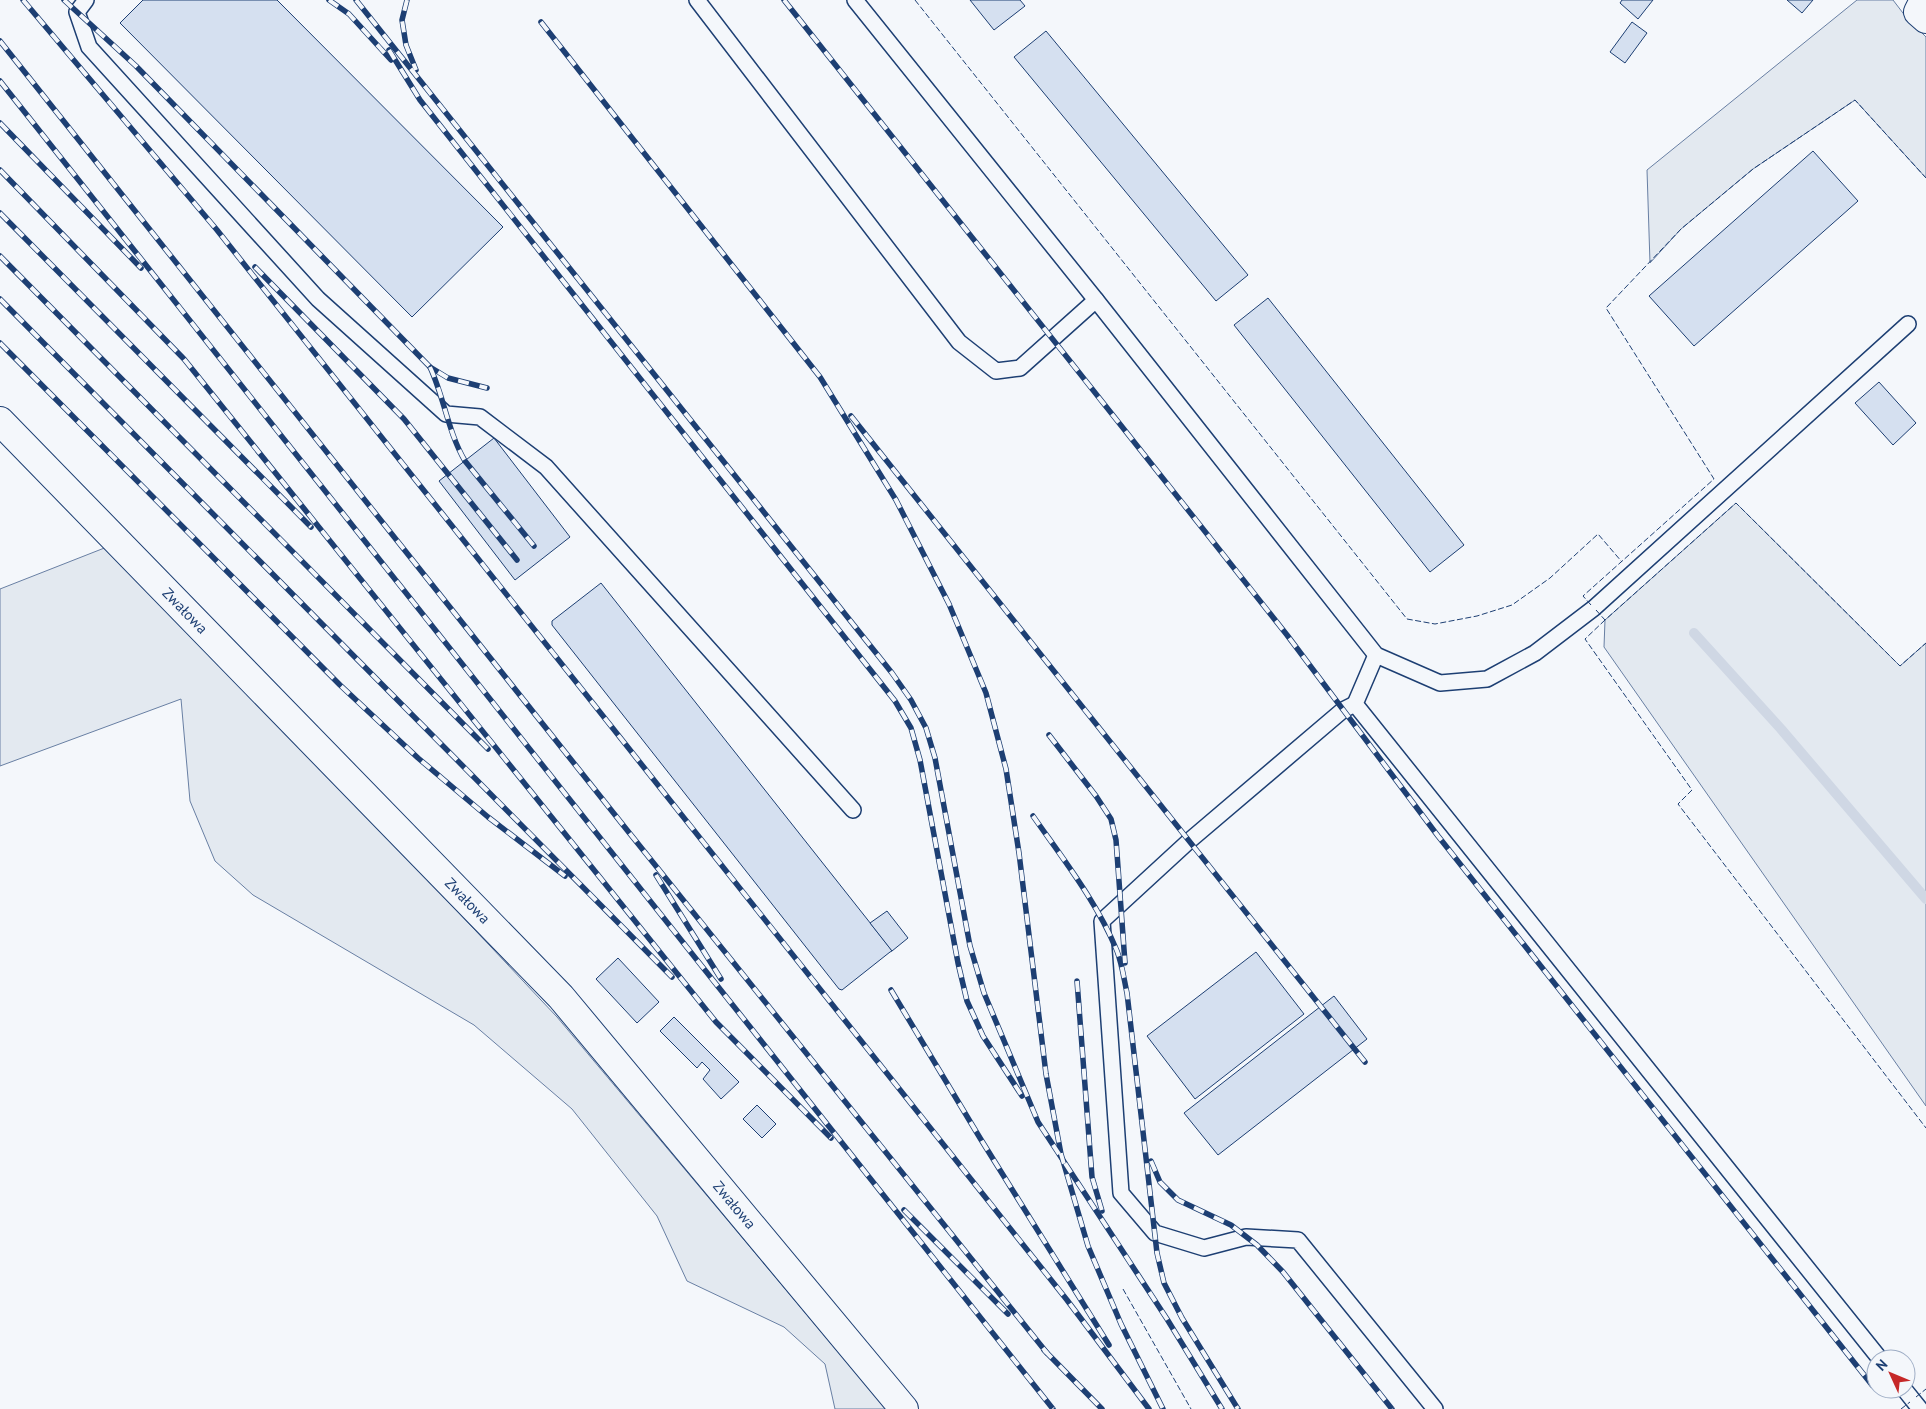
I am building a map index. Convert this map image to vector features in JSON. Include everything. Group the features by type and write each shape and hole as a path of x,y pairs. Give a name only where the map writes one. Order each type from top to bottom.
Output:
{"street":[{"path":"1924,0 1918,12 1926,19"},
{"name":"Zwałowa","path":"0,421 561,997 904,1409"}],"lane":[{"path":"86,0 77,12 89,46 318,299 446,414 480,417 546,467 853,810"},
{"path":"697,0 959,342 996,371 1020,368 1096,300"},
{"path":"855,0 1096,300 1376,655 1440,682 1488,679 1535,653 1594,608 1908,324"},
{"path":"1376,655 1355,704 1343,710 1203,829 1102,920 1121,1193 1155,1233 1204,1248 1246,1237 1298,1240 1435,1409"},
{"path":"1355,704 1872,1349"},
{"path":"1912,1399 1920,1409"}],"shaded area":[{"path":"1857,0 1893,0 1906,17 1926,37 1926,178 1855,100 1753,169 1681,229 1650,263 1647,170"},
{"path":"1736,503 1900,666 1926,643 1926,1106 1604,647 1605,620"},
{"path":"112,545 557,1017 886,1409 835,1409 825,1364 784,1327 687,1281 657,1216 572,1109 474,1025 253,895 215,861 190,801 181,699 0,766 0,589"}],"building":[{"path":"143,0 277,0 503,227 412,317 120,23"},
{"path":"970,0 1020,0 1025,6 994,30"},
{"path":"1622,0 1653,0 1638,19 1620,3"},
{"path":"1787,0 1813,0 1802,13"},
{"path":"1632,22 1647,33 1625,63 1610,52"},
{"path":"1046,31 1248,275 1216,301 1014,57"},
{"path":"1813,151 1858,201 1694,346 1649,296"},
{"path":"1268,298 1464,545 1430,572 1234,325"},
{"path":"1879,382 1916,423 1893,445 1855,403"},
{"path":"494,438 570,537 515,580 439,481"},
{"path":"601,583 892,951 842,990 839,989 552,625 552,621"},
{"path":"887,911 908,938 892,951 870,923"},
{"path":"1256,952 1304,1014 1195,1099 1147,1036"},
{"path":"618,958 659,1002 637,1023 596,979"},
{"path":"1334,996 1367,1039 1218,1155 1184,1113"},
{"path":"674,1017 739,1082 721,1099 703,1079 710,1070 702,1062 697,1068 660,1031"},
{"path":"757,1105 776,1124 762,1138 743,1119"}],"waterway":[{"path":"1694,633 1781,729 1926,899"}],"railway":[{"path":"23,0 217,230 1067,1300 1149,1409"},
{"path":"64,0 136,66 430,367 448,378 487,388"},
{"path":"329,0 349,14 391,60"},
{"path":"356,0 892,673 911,700 926,728 935,758 970,946 984,993 1038,1122 1167,1319 1222,1409"},
{"path":"407,0 402,20 406,45 416,70"},
{"path":"784,0 1287,635 1438,836 1866,1377"},
{"path":"541,22 820,377 896,500 949,604 986,693 1006,769 1019,853 1046,1074 1061,1154 1088,1246 1121,1324 1163,1409"},
{"path":"0,41 627,830 1047,1353"},
{"path":"389,50 420,100 895,701 911,728 920,760 958,963 967,1001 983,1036 1022,1096"},
{"path":"0,81 1053,1409"},
{"path":"0,123 141,268"},
{"path":"0,170 184,359 716,1022 831,1138"},
{"path":"0,213 311,527"},
{"path":"0,256 488,749"},
{"path":"255,267 404,419 517,560"},
{"path":"0,299 672,977"},
{"path":"0,343 340,685 418,758 488,817 565,876"},
{"path":"430,367 454,438 465,461 534,546"},
{"path":"851,416 1365,1062"},
{"path":"1049,735 1096,796 1111,819 1116,840 1125,963"},
{"path":"1033,816 1090,898 1119,956 1127,993 1157,1253 1164,1283 1182,1318 1238,1409"},
{"path":"656,875 721,979"},
{"path":"1077,981 1092,1177 1102,1211"},
{"path":"891,990 980,1138 1109,1345"},
{"path":"1151,1161 1160,1182 1178,1200 1231,1225 1257,1245 1283,1272 1392,1409"},
{"path":"904,1210 1008,1314"},
{"path":"1044,1350 1102,1409"}],"fence":[{"path":"915,0 1407,619 1435,624 1477,616 1512,605 1550,578 1598,534 1622,562"},
{"path":"1591,605 1583,596 1714,479 1606,308 1681,229 1753,169 1855,100 1926,178"},
{"path":"1596,610 1605,620 1736,503 1900,666 1926,643"},
{"path":"1605,620 1585,639 1692,790 1678,804 1926,1128"},
{"path":"1123,1289 1191,1409"},
{"path":"1916,1397 1926,1389"},
{"path":"1901,1409 1910,1402"}]}
